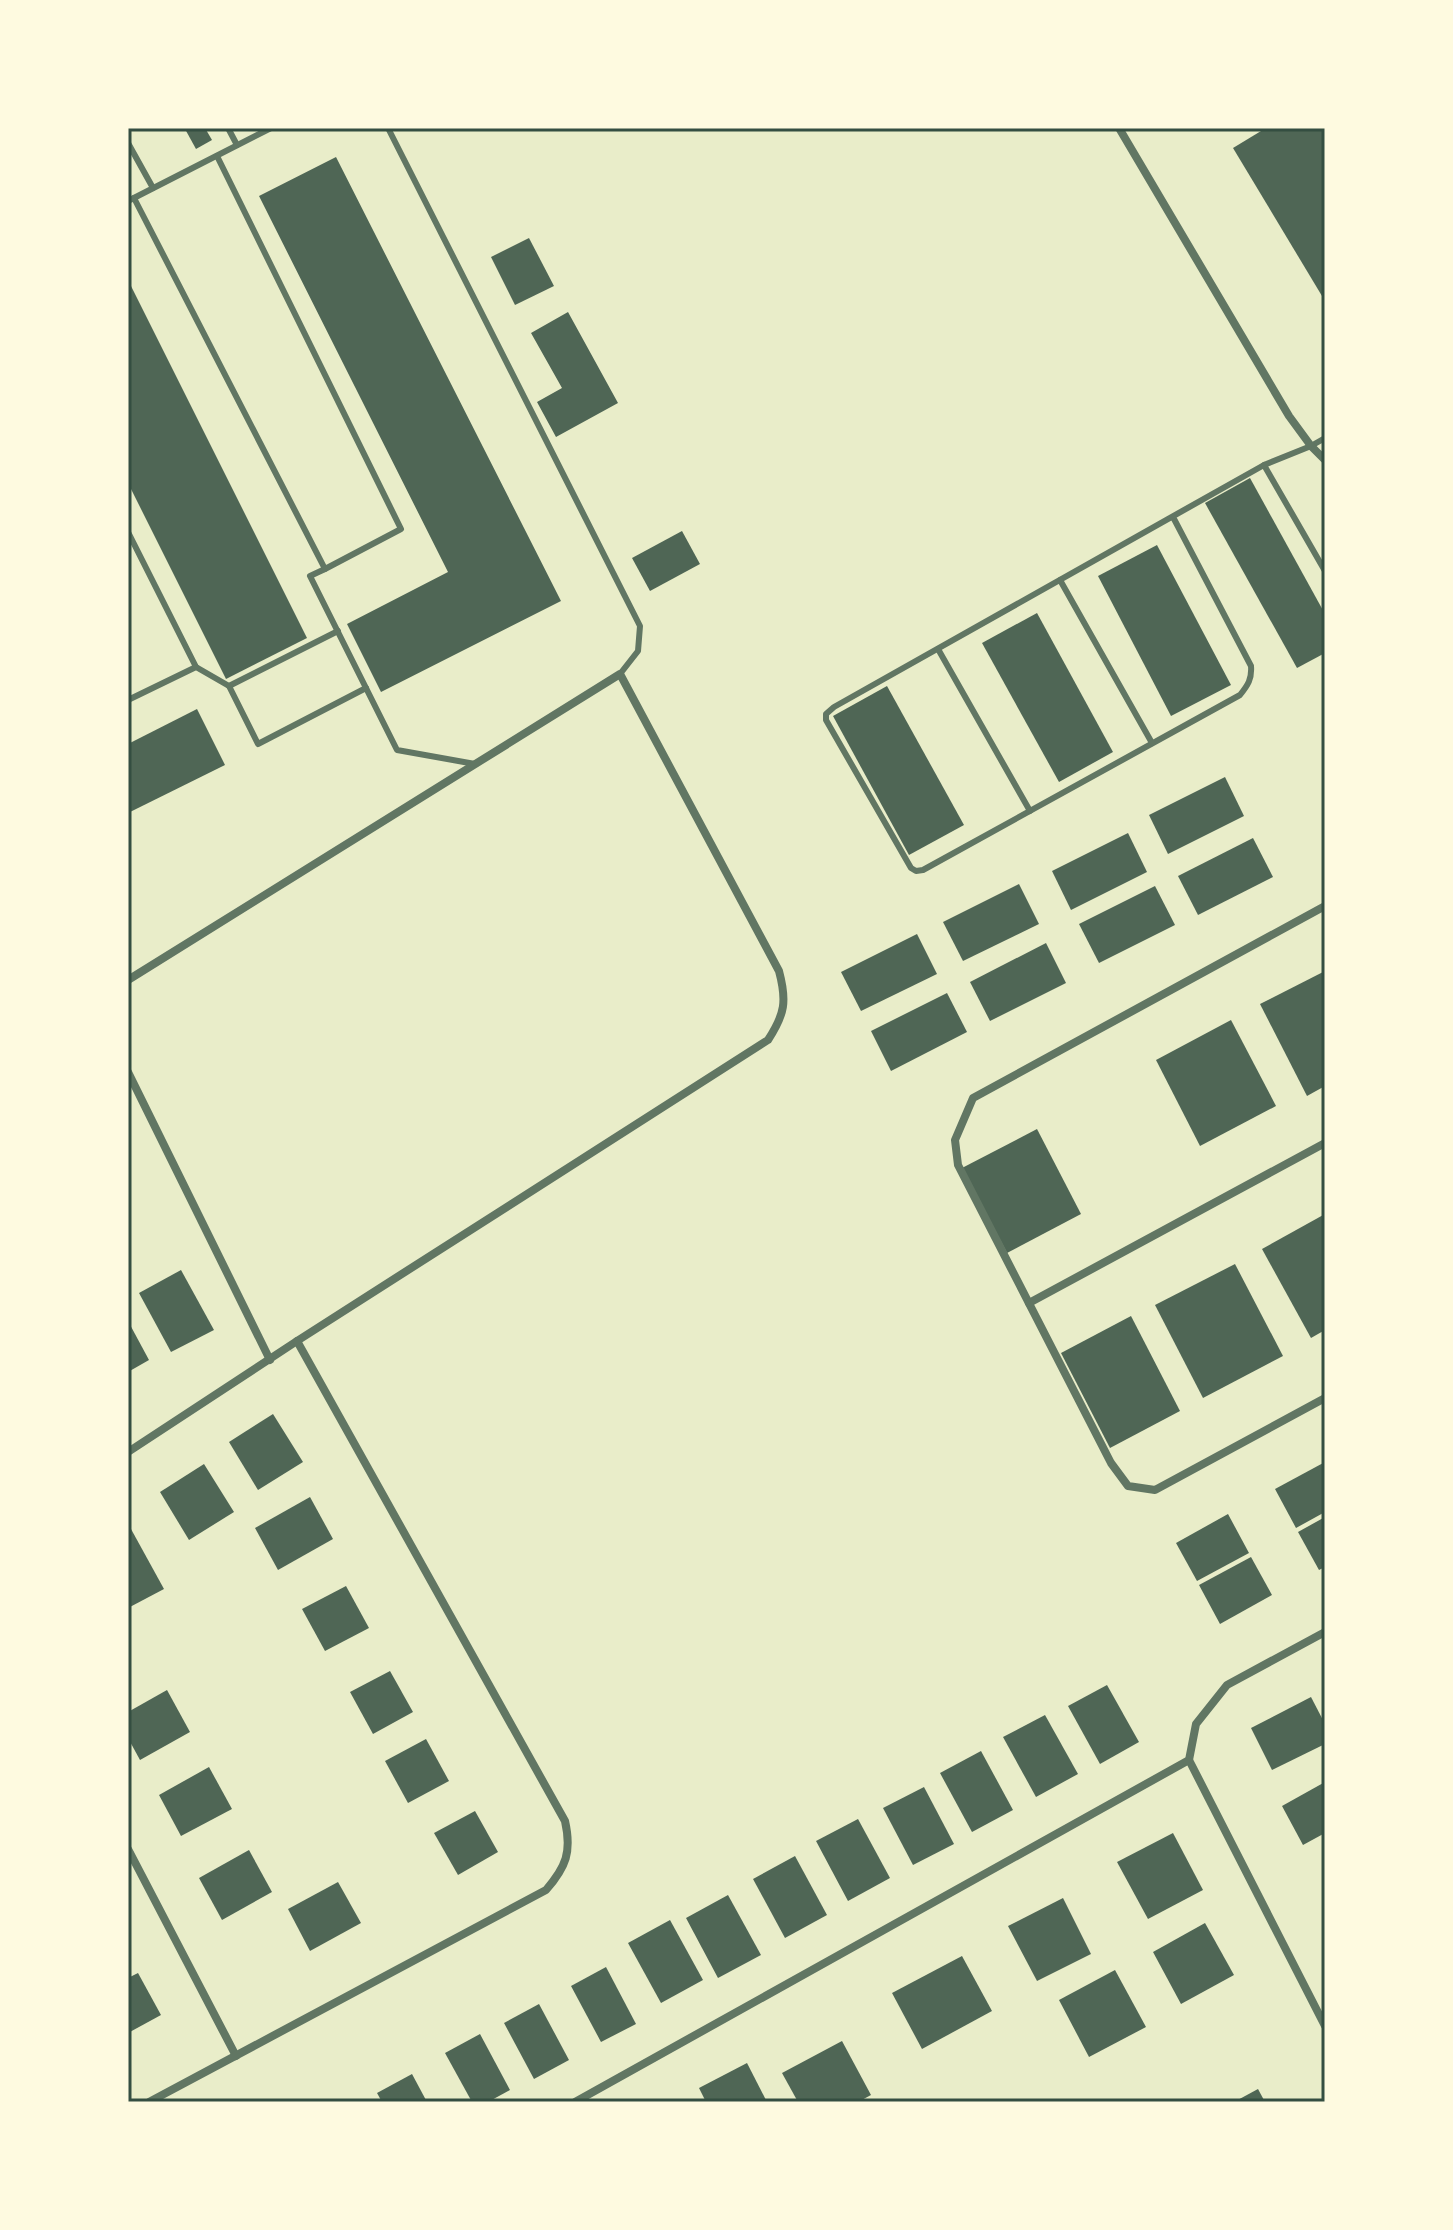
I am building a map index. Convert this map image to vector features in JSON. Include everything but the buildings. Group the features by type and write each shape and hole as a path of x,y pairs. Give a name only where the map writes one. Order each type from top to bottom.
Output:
{"street":[{"path":"1119,128 1281,403 1311,446 1325,460"},
{"path":"128,980 620,674 779,971 785,992 784,1009 768,1040 128,1452"},
{"path":"1325,906 973,1098 955,1140 958,1165 1111,1463 1128,1486 1155,1490 1325,1398"},
{"path":"128,1072 270,1360"},
{"path":"1029,1303 1325,1143"},
{"path":"149,2102 546,1890 560,1874 566,1860 569,1838 565,1821 297,1341"},
{"path":"1325,1632 1227,1685 1196,1724 1189,1760 1325,2026"},
{"path":"575,2102 1189,1760"},
{"path":"128,1849 236,2056"}],"lane":[{"path":"228,128 237,145"},
{"path":"271,128 131,200 325,569"},
{"path":"388,128 640,626 638,651 620,674"},
{"path":"128,143 153,188"},
{"path":"217,156 401,529 310,576 397,750 475,764"},
{"path":"1173,517 1251,666 1252,677 1240,695 923,870 911,868 826,720 826,714 1264,465 1325,438"},
{"path":"1264,465 1325,571"},
{"path":"128,532 196,667 229,686 258,744 366,688"},
{"path":"1060,580 1152,743"},
{"path":"229,686 338,631"},
{"path":"938,649 1030,811"},
{"path":"128,700 196,667"}]}
